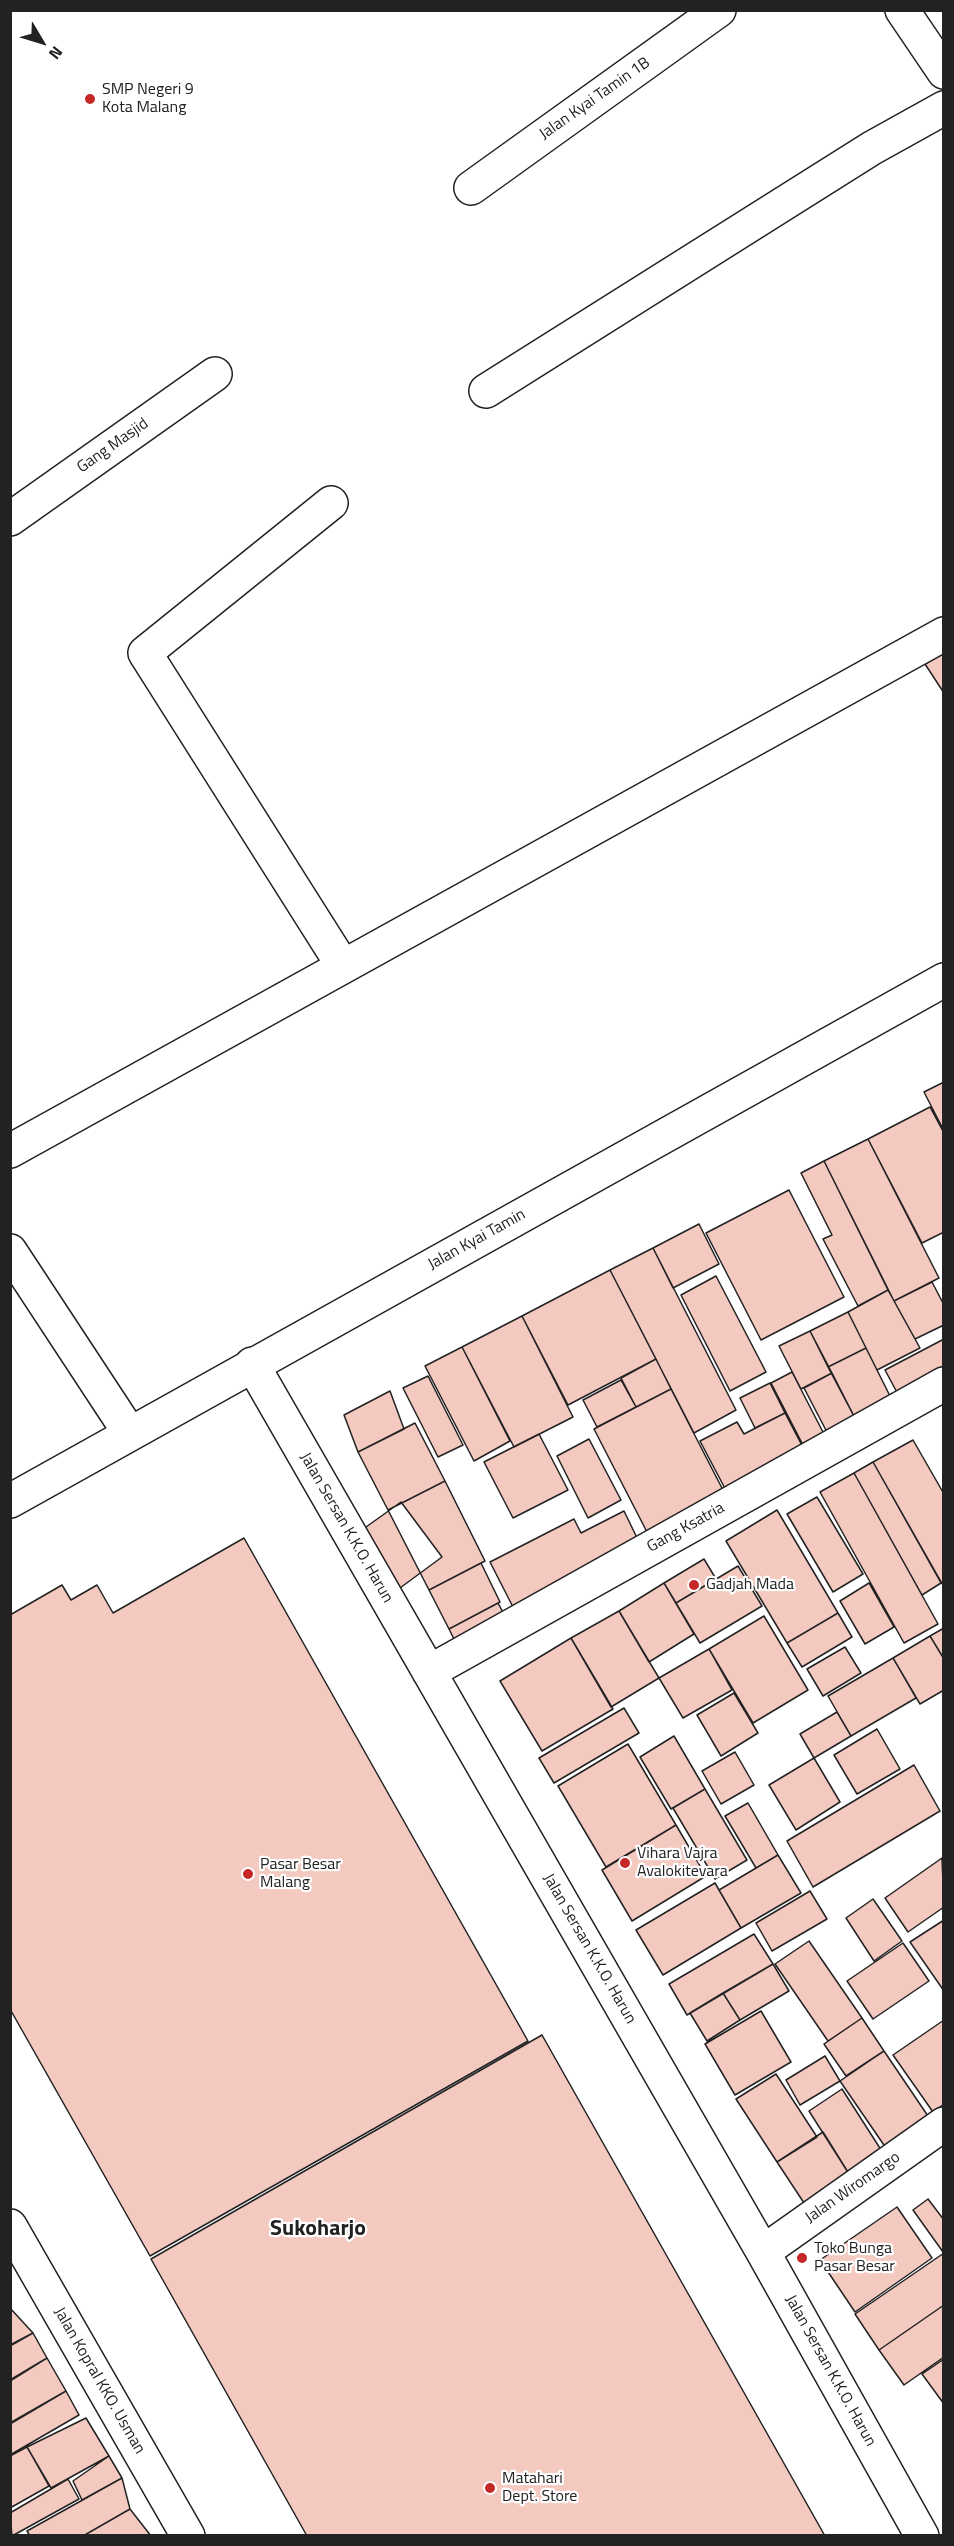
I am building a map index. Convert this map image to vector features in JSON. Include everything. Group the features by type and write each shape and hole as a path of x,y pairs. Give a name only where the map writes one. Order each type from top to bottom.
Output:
{"street":[{"name":"Jalan Kyai Tamin 1B","path":"471,188 719,10"},
{"path":"902,10 944,72"},
{"path":"486,391 872,148 944,108"},
{"name":"Gang Masjid","path":"10,519 215,374"},
{"path":"332,503 144,653 343,966"},
{"path":"10,1151 944,634"},
{"name":"Jalan Kyai Tamin","path":"10,1500 944,980"},
{"path":"10,1251 129,1432"},
{"name":"Jalan Sersan K.K.O. Harun","path":"252,1364 763,2252 922,2535"},
{"name":"Gang Ksatria","path":"429,1671 944,1384"},
{"name":"Jalan Wiromargo","path":"763,2252 944,2124"},
{"name":"Jalan Kopral KKO. Usman","path":"10,2226 188,2535"}],"building":[{"path":"944,653 944,693 925,664"},
{"path":"944,1082 944,1131 924,1092"},
{"path":"930,1107 944,1133 944,1232 922,1243 868,1139"},
{"path":"868,1139 939,1278 894,1301 824,1161"},
{"path":"824,1161 888,1290 858,1306 823,1239 832,1235 801,1173"},
{"path":"789,1190 844,1297 761,1340 706,1233"},
{"path":"699,1224 719,1264 673,1288 653,1248"},
{"path":"653,1248 736,1410 694,1433 610,1270"},
{"path":"610,1270 656,1359 568,1405 522,1316"},
{"path":"716,1276 766,1372 730,1391 681,1295"},
{"path":"932,1282 944,1305 944,1325 915,1339 894,1301"},
{"path":"888,1290 920,1348 877,1370 848,1312"},
{"path":"848,1312 866,1348 828,1367 810,1331"},
{"path":"522,1316 573,1417 514,1447 462,1347"},
{"path":"810,1331 832,1373 801,1389 779,1346"},
{"path":"944,1339 944,1376 900,1398 885,1370"},
{"path":"462,1347 510,1441 474,1461 425,1366"},
{"path":"866,1348 894,1404 857,1422 828,1367"},
{"path":"656,1359 671,1389 636,1407 621,1378"},
{"path":"792,1372 825,1436 804,1447 771,1383"},
{"path":"832,1373 857,1422 829,1436 804,1388"},
{"path":"428,1376 463,1445 438,1457 403,1388"},
{"path":"621,1380 636,1407 597,1427 583,1400"},
{"path":"770,1383 785,1413 755,1428 740,1398"},
{"path":"671,1389 725,1494 648,1534 594,1429"},
{"path":"390,1391 404,1429 358,1452 344,1415"},
{"path":"785,1413 808,1457 730,1498 700,1441 737,1422 744,1434"},
{"path":"415,1423 445,1481 388,1510 358,1452"},
{"path":"539,1434 568,1490 513,1518 484,1462"},
{"path":"589,1439 621,1500 588,1518 557,1456"},
{"path":"913,1440 944,1494 944,1587 873,1462"},
{"path":"873,1462 941,1583 922,1595 854,1473"},
{"path":"854,1473 938,1624 904,1643 820,1492"},
{"path":"445,1481 485,1561 429,1590 388,1510"},
{"path":"817,1497 863,1574 833,1592 787,1514"},
{"path":"401,1502 442,1557 400,1588 359,1532"},
{"path":"777,1510 838,1613 787,1643 726,1541"},
{"path":"624,1511 640,1544 514,1609 490,1562 574,1519 581,1533"},
{"path":"244,1538 528,2041 150,2256 10,2009 10,1615 62,1585 71,1600 97,1585 113,1613"},
{"path":"704,1559 716,1579 676,1603 664,1583"},
{"path":"481,1563 500,1602 449,1629 429,1590"},
{"path":"738,1566 762,1606 700,1643 676,1603"},
{"path":"664,1583 694,1634 649,1662 619,1611"},
{"path":"869,1583 894,1627 865,1644 840,1601"},
{"path":"498,1603 506,1618 456,1643 449,1629"},
{"path":"619,1611 659,1678 611,1707 571,1638"},
{"path":"838,1613 852,1637 802,1667 787,1643"},
{"path":"764,1616 808,1690 753,1723 709,1649"},
{"path":"944,1628 944,1659 930,1636"},
{"path":"930,1636 944,1659 944,1690 920,1704 893,1658"},
{"path":"571,1638 613,1709 542,1751 500,1681"},
{"path":"845,1647 861,1673 823,1696 807,1669"},
{"path":"709,1649 732,1690 683,1718 659,1678"},
{"path":"893,1658 916,1698 851,1736 828,1696"},
{"path":"734,1693 758,1733 721,1756 697,1715"},
{"path":"624,1708 639,1733 554,1783 539,1758"},
{"path":"837,1712 851,1736 814,1758 800,1734"},
{"path":"877,1729 900,1769 857,1794 834,1755"},
{"path":"674,1736 705,1789 671,1809 640,1757"},
{"path":"628,1744 676,1825 606,1867 558,1786"},
{"path":"735,1752 754,1785 721,1804 702,1771"},
{"path":"814,1758 840,1802 796,1830 769,1785"},
{"path":"914,1765 940,1811 813,1887 787,1841"},
{"path":"705,1789 747,1860 715,1879 673,1808"},
{"path":"748,1803 778,1855 756,1868 725,1816"},
{"path":"676,1825 706,1876 632,1921 602,1870"},
{"path":"778,1855 801,1893 741,1928 719,1890"},
{"path":"942,1858 944,1907 908,1932 885,1898"},
{"path":"715,1883 741,1928 663,1975 636,1930"},
{"path":"810,1891 827,1919 772,1951 756,1923"},
{"path":"873,1899 902,1941 874,1961 846,1918"},
{"path":"944,1920 944,1991 910,1942"},
{"path":"754,1934 773,1964 687,2015 669,1984"},
{"path":"809,1941 862,2018 828,2041 775,1964"},
{"path":"903,1943 929,1981 873,2019 847,1981"},
{"path":"773,1964 789,1991 740,2020 723,1993"},
{"path":"723,1993 740,2020 707,2041 690,2013"},
{"path":"761,2011 791,2062 735,2095 705,2044"},
{"path":"862,2018 884,2051 846,2076 824,2044"},
{"path":"944,2020 944,2104 933,2112 893,2055"},
{"path":"542,2035 825,2536 307,2536 151,2259"},
{"path":"884,2051 930,2119 886,2148 840,2081"},
{"path":"825,2056 840,2081 800,2105 786,2080"},
{"path":"776,2074 817,2137 777,2162 736,2099"},
{"path":"842,2089 885,2156 851,2177 809,2111"},
{"path":"823,2132 851,2177 808,2209 777,2162"},
{"path":"928,2199 944,2220 943,2252 913,2210"},
{"path":"897,2207 932,2258 855,2312 820,2260"},
{"path":"944,2253 944,2305 879,2350 855,2314"},
{"path":"944,2305 944,2357 904,2385 879,2350"},
{"path":"10,2308 33,2333 10,2345"},
{"path":"33,2333 47,2358 10,2380 10,2346"},
{"path":"47,2358 66,2391 10,2423 10,2381"},
{"path":"944,2359 944,2404 922,2374"},
{"path":"66,2391 79,2415 10,2455 10,2424"},
{"path":"86,2418 109,2456 51,2488 27,2447"},
{"path":"27,2447 49,2486 10,2508 10,2456"},
{"path":"109,2456 122,2478 82,2500 73,2481"},
{"path":"122,2478 130,2509 83,2536 30,2536 27,2531"},
{"path":"68,2479 79,2499 12,2536 10,2513"},
{"path":"130,2509 151,2536 83,2536"}],"place":[{"name":"SMP Negeri 9 Kota Malang","path":"90,99"},
{"name":"Gadjah Mada","path":"694,1585"},
{"name":"Vihara Vajra Avalokitevara","path":"625,1863"},
{"name":"Pasar Besar Malang","path":"248,1874"},
{"name":"Toko Bunga Pasar Besar","path":"802,2258"},
{"name":"Matahari Dept. Store","path":"490,2488"}],"district":[{"name":"Sukoharjo","path":"318,2230"}]}
